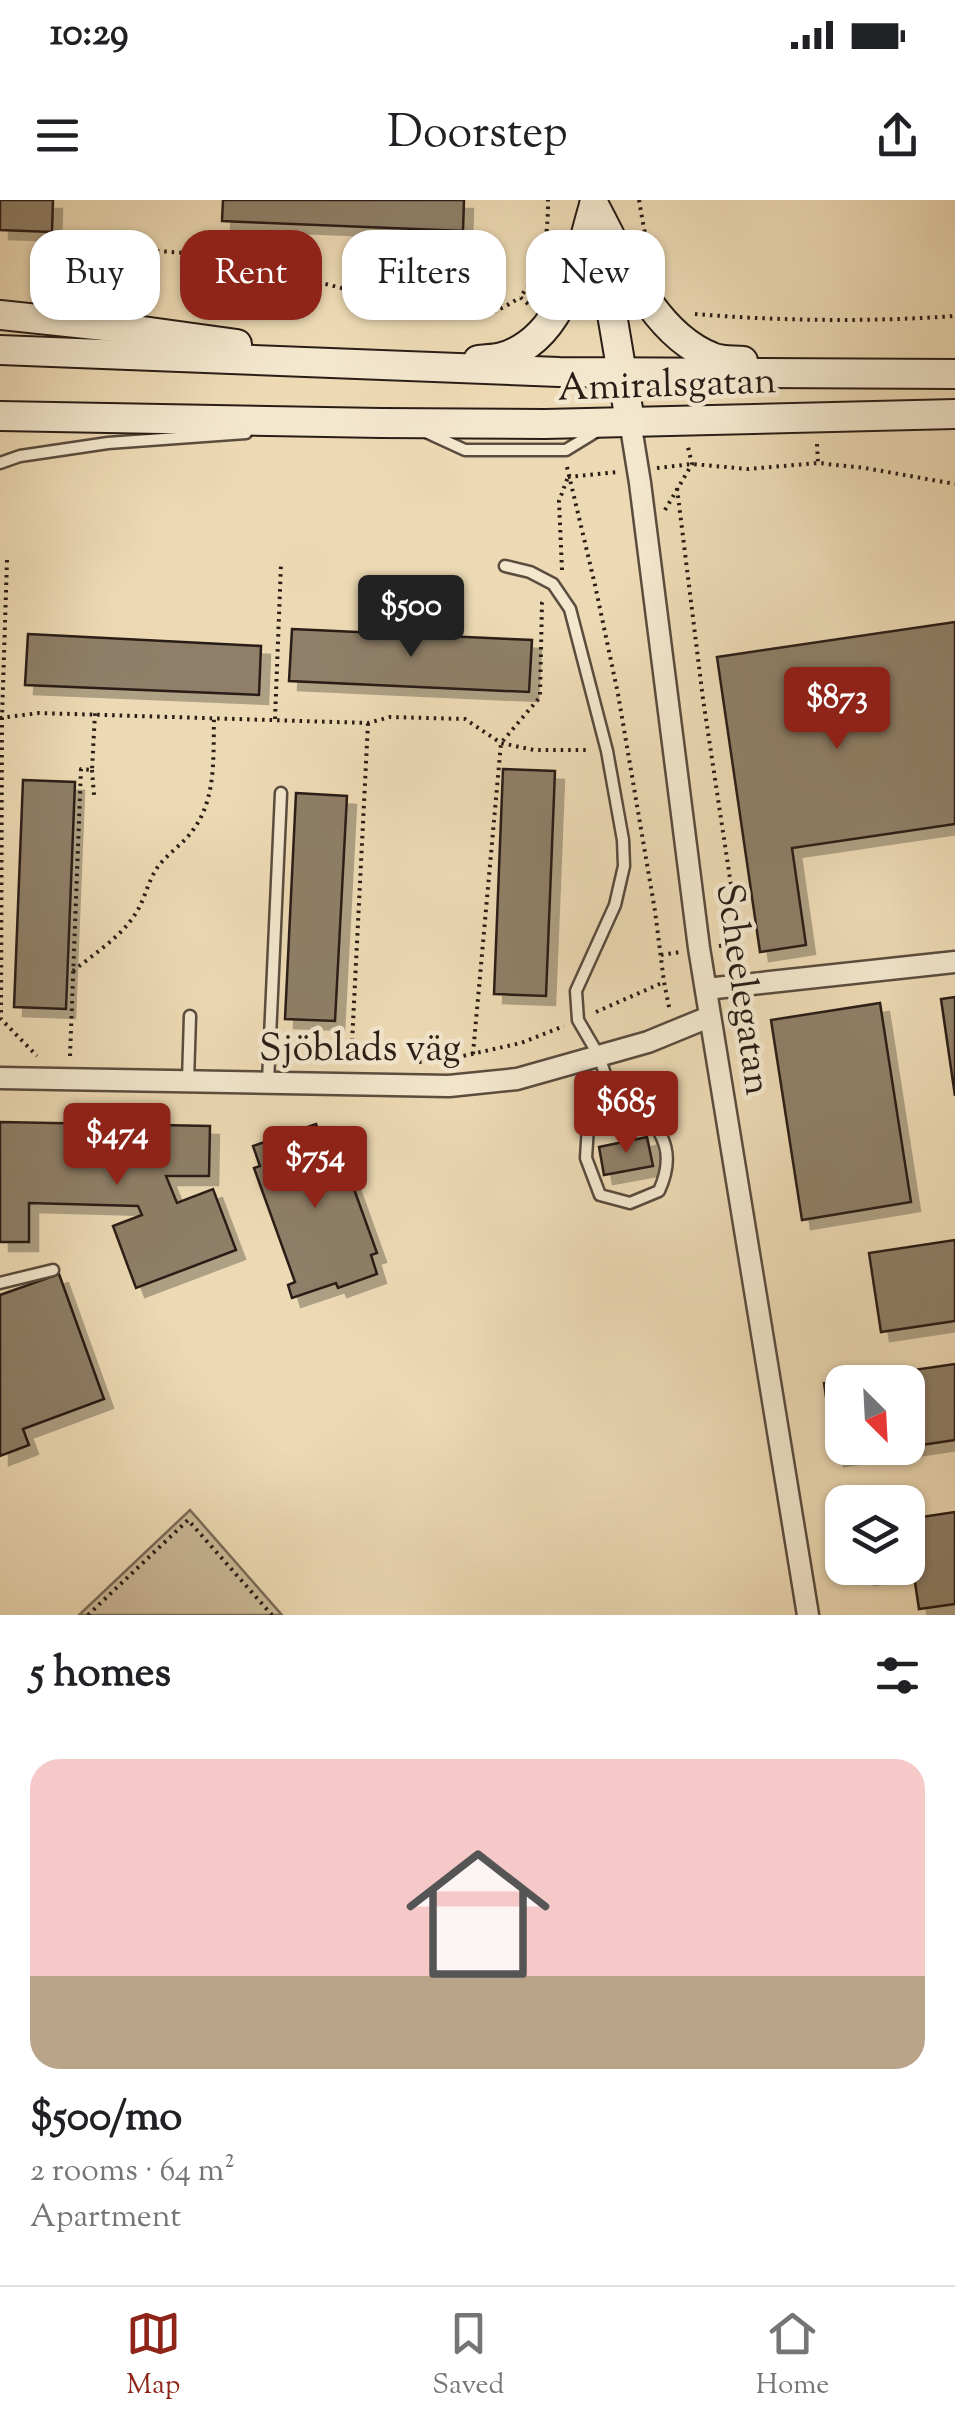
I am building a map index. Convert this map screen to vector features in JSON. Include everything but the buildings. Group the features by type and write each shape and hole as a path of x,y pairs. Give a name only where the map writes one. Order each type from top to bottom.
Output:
{"main road":[{"path":"0,315 424,367 504,357 534,339 558,308 573,274 593,203"},
{"path":"593,203 648,302 666,325 708,356 888,375"},
{"name":"Scheelegatan","path":"593,203 622,372 622,421"},
{"name":"Amiralsgatan","path":"0,350 622,372 955,374"},
{"name":"Amiralsgatan","path":"4,418 395,424 955,414"}],"street":[{"name":"Scheelegatan","path":"622,421 710,1018 808,1615"},
{"path":"706,990 955,962"},
{"name":"Sjöblads väg","path":"0,1078 448,1086 517,1079 648,1042 710,1018"}],"lane":[{"name":"Amiralsgatan","path":"0,463 20,456 108,443 395,424"},
{"path":"505,566 530,572 553,584 570,609 608,750 624,866 615,906 576,991 578,1020 600,1056 615,1104"},
{"path":"268,1082 281,793"},
{"path":"188,1081 190,1016"},
{"path":"615,1104 644,1108 662,1134 668,1171 659,1191 630,1203 600,1195 586,1158 588,1126 615,1104"},
{"path":"0,1283 53,1270"}],"path":[{"path":"639,200 644,230"},
{"path":"160,251 210,255 452,316 486,316 520,297"},
{"path":"689,314 900,320 955,316"},
{"path":"817,434 818,464"},
{"path":"746,984 703,700 677,488 692,464 748,469 818,464 955,484"},
{"path":"472,1054 502,743 540,697 542,603 562,569 559,501 568,477"},
{"path":"7,560 1,718 0,1019 37,1056 23,1057"},
{"path":"275,719 281,564"},
{"path":"1,718 95,713 368,723 390,717 465,719 502,743 534,750 608,750"},
{"path":"94,795 95,713"},
{"path":"73,971 123,929 137,912 147,884 160,864 194,829 211,790 214,717"},
{"path":"351,1067 368,723"},
{"path":"70,1058 80,769 92,770"},
{"path":"418,1062 521,1043 664,982"},
{"path":"88,1615 188,1520 272,1615"}],"shaded area":[{"path":"190,1510 282,1615 79,1615"}]}
